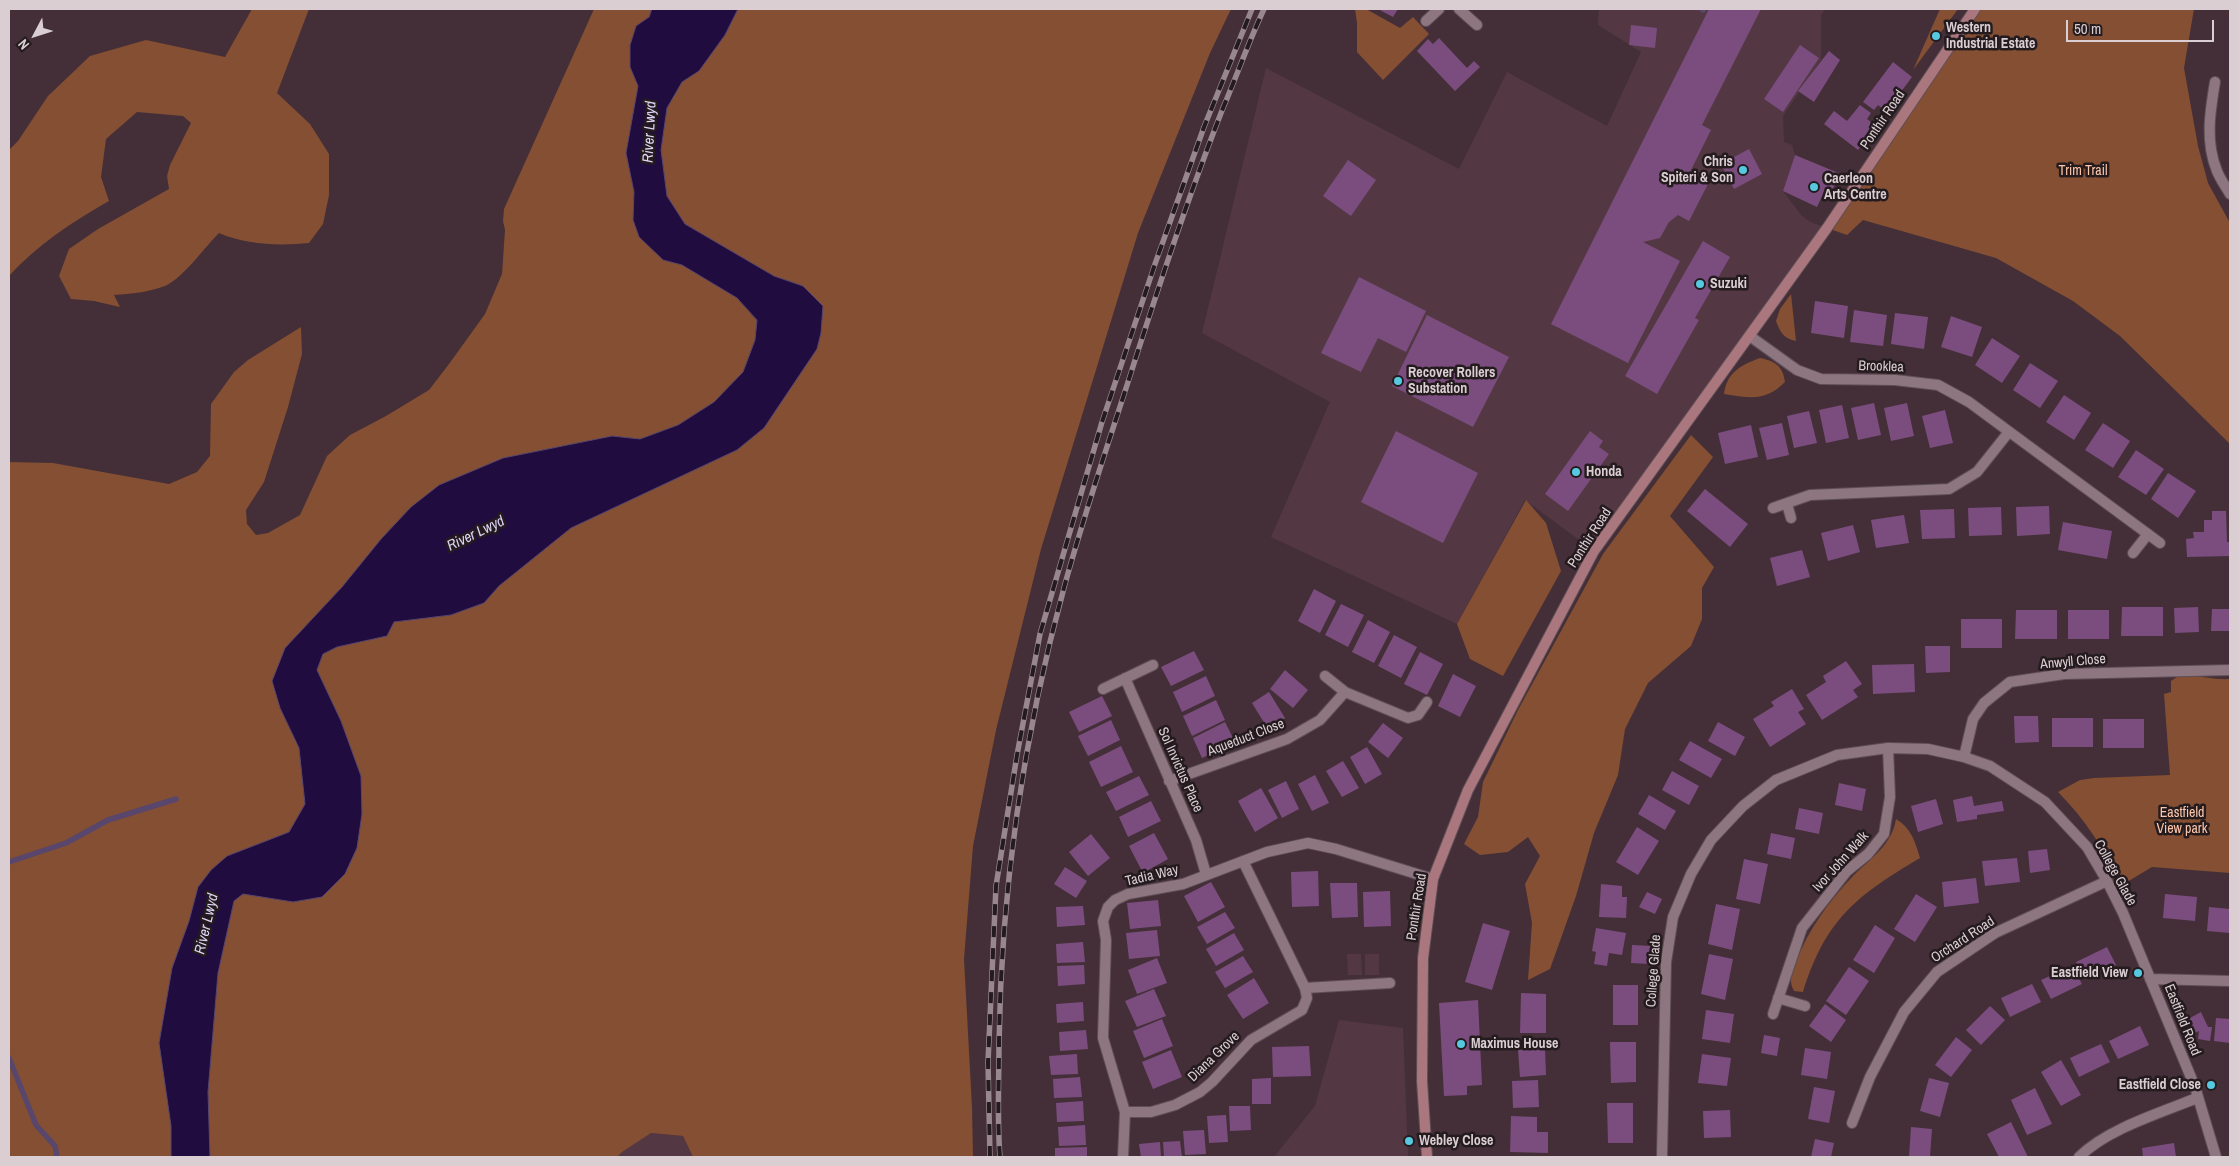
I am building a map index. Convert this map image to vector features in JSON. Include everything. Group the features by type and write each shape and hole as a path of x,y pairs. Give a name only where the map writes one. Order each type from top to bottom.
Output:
{"main road":[{"name":"Ponthir Road","path":"1427,1157 1422,1080 1423,958 1433,879 1468,790 1594,551 1827,228 1975,9"}],"street":[{"path":"1426,21 1439,9"},
{"path":"1459,9 1477,26"},
{"path":"2215,82 2210,115 2210,144 2217,171 2230,194"},
{"name":"Brooklea","path":"1750,336 1796,370 1821,379 1895,380 1938,385 1968,402 2008,433 2045,456 2160,543"},
{"path":"1773,508 1810,495 1949,489 1978,472 2008,433"},
{"path":"1787,504 1791,518"},
{"path":"2133,553 2148,534"},
{"path":"1102,689 1153,664"},
{"name":"Anwyll Close","path":"1964,756 1973,719 1984,702 2010,682 2064,674 2230,670"},
{"path":"1325,676 1345,692 1408,718 1418,715 1427,702"},
{"name":"Sol Invictus Place","path":"1124,678 1196,840 1206,874"},
{"name":"Aqueduct Close","path":"1169,780 1287,739 1320,720 1345,692"},
{"name":"College Glade","path":"1662,1157 1666,962 1673,917 1691,874 1718,834 1743,806 1776,780 1837,755 1888,748 1928,750 1964,756 1990,766 2045,802 2087,847 2107,881 2150,979"},
{"name":"Ivor John Walk","path":"1773,1014 1802,928 1847,871 1868,854 1884,834 1890,797 1888,748"},
{"name":"Tadia Way","path":"1123,1157 1125,1112 1103,1038 1106,940 1103,921 1108,907 1115,900 1128,894 1183,884 1268,852 1308,844 1336,849 1433,879"},
{"path":"1243,860 1304,988 1390,983"},
{"name":"Orchard Road","path":"1852,1123 1870,1077 1904,1012 1937,972 1995,933 2107,881"},
{"path":"2150,979 2230,980"},
{"name":"Eastfield Road","path":"2150,979 2195,1088 2216,1157"},
{"name":"Diana Grove","path":"1125,1112 1151,1112 1176,1105 1200,1092 1212,1082 1251,1040 1302,1010 1307,998 1304,988"},
{"path":"1778,998 1805,1006"},
{"path":"2079,1157 2088,1148 2125,1128 2197,1098"}],"shaded area":[{"path":"1599,9 1825,9 1821,15 1821,60 1783,116 1784,142 1792,145 1795,155 1783,191 1801,215 1810,222 1827,228 1594,551 1525,500 1457,624 1271,537 1330,402 1202,333 1266,68 1459,169 1507,72 1607,126 1641,52 1598,25"},
{"path":"1347,954 1361,954 1362,975 1348,975"},
{"path":"1365,954 1379,954 1379,975 1365,975"},
{"path":"1339,1020 1403,1028 1408,1157 1274,1157 1315,1106"},
{"path":"650,1133 683,1136 693,1157 617,1157"}],"green space":[{"path":"252,9 309,9 277,93 310,124 329,154 329,195 323,224 309,243 263,244 240,240 219,233 186,270 172,282 146,291 114,295 120,307 94,301 71,299 59,276 69,249 98,229 169,189 167,176 170,165 191,123 183,116 137,112 106,139 101,177 109,201 56,235 31,254 9,276 9,150 18,141 48,96 90,56 146,40 225,57"},
{"path":"594,9 652,9 649,17 636,26 630,67 638,86 626,153 634,192 633,220 663,260 682,265 737,298 757,321 755,340 743,372 714,402 678,425 640,439 612,436 504,458 440,485 411,507 381,539 342,587 285,648 280,708 299,748 305,804 289,832 268,841 198,887 189,921 171,1126 171,1157 9,1157 9,462 53,463 169,484 197,472 210,456 211,404 234,372 248,360 301,327 302,354 288,407 264,482 246,510 247,524 256,535 268,533 300,515 327,456 350,435 429,390 485,314 502,274 505,230 503,221 504,209"},
{"path":"738,9 1231,9 1210,53 1138,233 1041,549 996,730 973,846 964,959 973,1157 693,1157 683,1136 651,1133 617,1157 210,1157 208,1092 218,973 234,901 243,894 293,902 361,776 341,721 317,670 323,654 337,647 387,636 394,622 451,615 484,603 499,586 571,528 737,450 764,428 779,404 803,286 774,276 685,224 667,196 661,150 667,108 682,82 699,70 725,35"},
{"path":"1355,9 1366,9 1400,28 1413,17 1429,34 1383,80 1357,52"},
{"path":"1940,9 1958,9 1913,70"},
{"name":"Trim Trail","path":"1975,9 2194,9 2184,68 2198,146 2208,183 2230,223 2230,444 2120,336 2073,301 1996,258 1863,220 1847,235 1827,228"},
{"path":"1791,294 1796,341 1788,339 1783,334 1776,321 1780,309"},
{"path":"1760,358 1777,365 1784,376 1785,382 1764,396 1749,397 1724,394 1728,380 1736,370"},
{"path":"1691,435 1713,457 1670,516 1714,567 1702,588 1702,619 1691,646 1648,683 1625,729 1618,775 1594,833 1576,896 1550,969 1528,980 1532,923 1525,884 1540,856 1528,837 1508,852 1480,855 1464,844 1478,817 1483,782 1518,710 1603,554"},
{"path":"1526,500 1546,523 1561,571 1503,676 1470,659 1457,624"},
{"name":"Eastfield View park","path":"2187,675 2230,679 2230,873 2152,867 2122,885 2094,836 2058,792 2080,780 2170,775 2164,694 2171,692 2171,681 2177,677"},
{"path":"1896,819 1909,831 1920,858 1878,885 1846,912 1822,946 1803,992 1794,991 1791,983 1792,973 1813,927 1844,886 1885,844 1894,828"}],"water":[{"name":"River Lwyd","path":"652,9 738,9 725,35 699,71 682,82 667,108 661,150 667,196 685,224 774,276 803,286 823,306 821,333 817,349 764,428 737,450 571,528 499,586 484,603 451,615 394,622 387,636 337,647 323,654 317,670 341,721 361,776 362,814 357,848 345,874 322,897 293,902 243,894 234,901 218,973 208,1092 210,1157 171,1157 171,1126 159,1043 172,968 189,921 198,887 211,870 227,856 289,832 305,804 299,748 280,708 272,681 285,648 342,587 381,539 411,507 439,485 503,458 612,436 640,439 678,425 714,402 743,372 755,340 757,320 737,298 682,265 663,260 639,237 633,220 634,192 626,153 638,86 630,67 630,45 636,26 649,17"}],"building":[{"path":"1378,9 1398,9 1393,17"},
{"path":"1709,9 1761,9 1702,125 1711,130 1689,174 1708,184 1689,221 1678,215 1669,222 1660,238 1643,242 1680,261 1628,363 1551,324"},
{"path":"1631,25 1657,28 1655,48 1629,45"},
{"path":"1439,38 1467,68 1474,61 1480,67 1455,91 1417,51 1428,39 1433,44"},
{"path":"1800,45 1819,58 1783,112 1764,99"},
{"path":"1829,51 1840,60 1814,102 1798,91"},
{"path":"1893,62 1912,77 1886,112 1878,105 1874,110 1863,102"},
{"path":"1860,105 1871,113 1867,119 1876,126 1858,150 1824,124 1834,111 1847,121"},
{"path":"1749,149 1762,174 1734,189 1721,164"},
{"path":"1795,155 1841,174 1830,194 1824,192 1817,207 1783,191"},
{"path":"1348,160 1376,180 1351,216 1323,196"},
{"path":"1703,241 1730,257 1695,318 1699,320 1657,394 1625,376"},
{"path":"1359,277 1426,311 1406,352 1378,338 1361,372 1321,353"},
{"path":"1815,301 1848,306 1844,338 1811,333"},
{"path":"1854,310 1887,315 1883,346 1850,342"},
{"path":"1895,313 1928,317 1924,349 1891,344"},
{"path":"1427,315 1509,357 1473,427 1392,386"},
{"path":"1951,316 1982,327 1972,357 1941,347"},
{"path":"1992,338 2020,356 2002,383 1975,365"},
{"path":"2030,363 2058,381 2040,408 2013,390"},
{"path":"2064,395 2091,413 2074,440 2046,422"},
{"path":"1874,403 1881,435 1858,440 1851,408"},
{"path":"1907,403 1914,436 1891,441 1884,408"},
{"path":"1842,405 1849,438 1826,443 1819,410"},
{"path":"1945,410 1953,443 1930,448 1922,416"},
{"path":"1809,411 1817,443 1794,448 1787,416"},
{"path":"1782,423 1789,455 1767,460 1759,428"},
{"path":"2103,423 2130,441 2113,468 2085,450"},
{"path":"1751,425 1758,457 1725,464 1718,433"},
{"path":"1396,431 1478,473 1443,543 1361,502"},
{"path":"1590,431 1603,441 1599,447 1609,454 1568,511 1545,494"},
{"path":"2136,450 2164,469 2146,495 2118,477"},
{"path":"2168,473 2196,491 2178,518 2151,499"},
{"path":"1705,489 1748,524 1730,547 1687,511"},
{"path":"2049,506 2050,534 2017,536 2016,507"},
{"path":"2001,507 2002,535 1969,536 1968,508"},
{"path":"1954,509 1955,538 1922,539 1920,510"},
{"path":"2212,511 2226,511 2227,542 2230,542 2230,556 2187,557 2186,539 2194,538 2193,532 2204,532 2204,520 2212,520"},
{"path":"1904,515 1909,543 1876,548 1871,520"},
{"path":"2063,522 2112,531 2107,559 2058,550"},
{"path":"1853,525 1860,552 1828,561 1821,533"},
{"path":"1802,550 1810,577 1777,586 1770,558"},
{"path":"1314,589 1336,601 1320,633 1298,621"},
{"path":"1341,604 1364,615 1348,647 1325,635"},
{"path":"2122,607 2163,607 2163,636 2121,636"},
{"path":"2198,607 2199,632 2175,633 2174,608"},
{"path":"2212,609 2230,609 2230,631 2211,631"},
{"path":"2016,610 2057,610 2057,639 2015,639"},
{"path":"2068,610 2109,610 2109,639 2068,639"},
{"path":"1961,619 2002,619 2002,648 1961,648"},
{"path":"1368,620 1390,632 1374,663 1352,652"},
{"path":"1394,635 1417,647 1401,678 1378,666"},
{"path":"1925,646 1950,646 1950,672 1926,673"},
{"path":"1194,651 1204,670 1171,686 1161,667"},
{"path":"1420,652 1443,664 1427,695 1404,684"},
{"path":"1846,661 1862,684 1853,690 1858,697 1822,720 1806,695 1826,682 1823,676"},
{"path":"1914,664 1915,692 1873,694 1872,665"},
{"path":"1285,670 1308,690 1293,708 1270,689"},
{"path":"1453,674 1476,686 1460,717 1438,706"},
{"path":"1206,676 1215,696 1182,712 1173,692"},
{"path":"1792,689 1804,709 1798,712 1806,724 1770,747 1753,719 1774,706 1771,702"},
{"path":"1269,692 1285,718 1268,729 1252,703"},
{"path":"1102,696 1112,716 1079,732 1069,712"},
{"path":"1216,700 1225,720 1192,736 1183,716"},
{"path":"2014,716 2038,716 2039,742 2015,743"},
{"path":"2052,718 2093,718 2093,747 2052,747"},
{"path":"2103,719 2144,719 2144,748 2103,748"},
{"path":"1111,720 1120,740 1088,756 1078,736"},
{"path":"1225,722 1235,742 1202,758 1193,738"},
{"path":"1718,722 1745,737 1735,756 1708,741"},
{"path":"1383,723 1403,738 1388,758 1368,742"},
{"path":"1690,741 1722,759 1711,778 1679,760"},
{"path":"1121,746 1133,772 1101,787 1089,762"},
{"path":"1367,747 1382,774 1365,784 1350,757"},
{"path":"1343,761 1359,788 1342,797 1326,771"},
{"path":"1672,771 1699,786 1689,805 1662,790"},
{"path":"1315,775 1329,803 1312,811 1298,784"},
{"path":"1139,776 1149,795 1116,811 1106,792"},
{"path":"1286,781 1299,809 1282,818 1268,790"},
{"path":"1839,783 1866,789 1862,811 1835,805"},
{"path":"1261,788 1278,818 1255,832 1238,801"},
{"path":"1649,795 1676,811 1665,830 1638,814"},
{"path":"1972,796 1974,806 2002,801 2004,811 1977,815 1977,819 1957,822 1953,800"},
{"path":"1936,799 1943,824 1918,832 1911,806"},
{"path":"1151,801 1161,821 1128,837 1119,817"},
{"path":"1799,808 1823,813 1819,834 1795,829"},
{"path":"1637,827 1659,841 1638,875 1616,862"},
{"path":"1154,833 1168,859 1143,873 1129,846"},
{"path":"1771,833 1795,838 1791,859 1767,854"},
{"path":"1091,834 1110,858 1088,876 1069,852"},
{"path":"2047,849 2050,870 2030,873 2028,851"},
{"path":"2017,858 2020,882 1985,886 1982,861"},
{"path":"1744,859 1768,864 1760,904 1736,899"},
{"path":"1065,867 1087,881 1076,898 1054,884"},
{"path":"1318,871 1319,906 1292,907 1291,872"},
{"path":"1976,878 1979,903 1944,907 1942,882"},
{"path":"1211,882 1225,907 1198,922 1184,896"},
{"path":"1330,883 1357,883 1358,917 1332,918"},
{"path":"1601,884 1622,886 1622,897 1627,897 1626,918 1599,917"},
{"path":"1390,891 1391,926 1364,927 1363,892"},
{"path":"1647,892 1662,899 1655,914 1639,907"},
{"path":"1916,894 1937,907 1915,942 1894,929"},
{"path":"2165,894 2197,897 2195,921 2163,918"},
{"path":"1158,900 1161,926 1130,929 1127,903"},
{"path":"1716,904 1740,909 1732,950 1708,944"},
{"path":"1083,906 1085,925 1057,927 1056,907"},
{"path":"2209,907 2230,909 2230,933 2207,931"},
{"path":"1225,912 1235,928 1207,944 1197,927"},
{"path":"1483,923 1510,931 1492,990 1465,982"},
{"path":"1875,925 1895,938 1874,973 1853,960"},
{"path":"1596,928 1626,933 1622,955 1609,953 1607,966 1594,964 1596,952 1592,951"},
{"path":"1157,930 1160,956 1129,959 1126,933"},
{"path":"1234,933 1244,950 1216,966 1206,949"},
{"path":"1083,942 1085,962 1057,963 1056,944"},
{"path":"1632,945 1651,946 1650,964 1631,963"},
{"path":"2107,947 2116,965 2085,980 2076,962"},
{"path":"1709,954 1733,959 1725,1000 1701,994"},
{"path":"1243,956 1253,972 1225,988 1215,972"},
{"path":"1157,958 1167,983 1137,994 1128,970"},
{"path":"1084,965 1085,984 1058,986 1057,966"},
{"path":"2072,966 2082,984 2051,999 2041,980"},
{"path":"1849,967 1869,981 1846,1015 1826,1001"},
{"path":"1254,978 1269,1003 1243,1019 1227,995"},
{"path":"2032,984 2041,1002 2010,1017 2001,998"},
{"path":"1613,985 1638,985 1638,1025 1613,1025"},
{"path":"1154,989 1166,1016 1137,1027 1125,1001"},
{"path":"1521,993 1546,994 1546,1033 1520,1033"},
{"name":"Maximus House","path":"1478,1000 1482,1085 1467,1086 1467,1095 1444,1096 1439,1003"},
{"path":"1083,1002 1084,1021 1057,1023 1056,1004"},
{"path":"1825,1004 1846,1020 1831,1042 1809,1026"},
{"path":"1990,1006 2005,1020 1981,1045 1966,1030"},
{"path":"1706,1010 1734,1014 1730,1043 1702,1039"},
{"path":"2201,1012 2208,1027 2212,1027 2210,1041 2198,1039 2199,1031 2195,1033 2188,1019"},
{"path":"2216,1018 2230,1019 2230,1043 2214,1041"},
{"path":"1162,1019 1173,1046 1144,1058 1133,1031"},
{"path":"2140,1026 2149,1045 2118,1059 2109,1041"},
{"path":"1086,1030 1088,1049 1060,1051 1059,1032"},
{"path":"1764,1035 1780,1038 1777,1056 1761,1053"},
{"path":"1956,1037 1972,1050 1951,1077 1935,1065"},
{"path":"1610,1042 1636,1042 1636,1082 1611,1083"},
{"path":"2101,1044 2110,1062 2079,1077 2070,1058"},
{"path":"1309,1046 1311,1076 1273,1077 1272,1047"},
{"path":"1805,1048 1831,1052 1827,1079 1801,1075"},
{"path":"1545,1049 1546,1075 1520,1077 1518,1050"},
{"path":"1171,1050 1182,1077 1153,1089 1142,1062"},
{"path":"1077,1054 1078,1074 1051,1075 1049,1056"},
{"path":"1702,1054 1731,1058 1727,1086 1698,1083"},
{"path":"2061,1060 2081,1095 2061,1106 2041,1072"},
{"path":"1080,1077 1082,1097 1054,1098 1053,1079"},
{"path":"1271,1078 1271,1104 1252,1104 1252,1079"},
{"path":"1929,1078 1949,1083 1940,1117 1920,1111"},
{"path":"1538,1080 1539,1107 1513,1108 1512,1081"},
{"path":"1814,1087 1835,1091 1829,1123 1808,1119"},
{"path":"2035,1088 2052,1124 2027,1135 2011,1100"},
{"path":"1083,1101 1084,1121 1057,1122 1056,1103"},
{"path":"1607,1103 1633,1103 1633,1143 1608,1143"},
{"path":"1229,1106 1250,1106 1251,1130 1230,1131"},
{"path":"1730,1110 1731,1137 1704,1138 1703,1111"},
{"path":"1226,1115 1228,1142 1209,1143 1207,1116"},
{"path":"1511,1116 1537,1117 1537,1132 1548,1132 1548,1153 1510,1152"},
{"path":"2011,1122 2028,1157 1999,1157 1987,1134"},
{"path":"1085,1125 1086,1145 1059,1146 1058,1127"},
{"path":"1911,1127 1932,1129 1930,1157 1909,1157"},
{"path":"1204,1130 1206,1154 1185,1155 1183,1131"},
{"path":"1815,1139 1834,1143 1831,1157 1811,1157"},
{"path":"1180,1141 1182,1157 1164,1157 1163,1142"},
{"path":"1160,1142 1161,1157 1141,1157 1139,1144"},
{"path":"2174,1143 2176,1157 2143,1157 2142,1148"},
{"path":"1087,1147 1087,1157 1055,1157 1055,1148"}],"waterway":[{"path":"9,862 66,843 108,820 176,799"},
{"path":"9,1058 36,1125 55,1146 57,1157"}],"railway":[{"path":"990,1157 988,1062 996,886 1017,755 1040,634 1102,422 1155,264 1204,127 1252,9"},
{"path":"1000,1157 998,1101 1004,928 1017,812 1050,640 1088,507 1174,243 1223,108 1264,9"}],"place":[{"name":"Western Industrial Estate","path":"1936,36"},
{"name":"Chris Spiteri & Son","path":"1743,170"},
{"name":"Caerleon Arts Centre","path":"1814,187"},
{"name":"Suzuki","path":"1700,284"},
{"name":"Recover Rollers Substation","path":"1398,381"},
{"name":"Honda","path":"1576,472"},
{"name":"Eastfield View","path":"2138,973"},
{"name":"Maximus House","path":"1461,1044"},
{"name":"Eastfield Close","path":"2211,1085"},
{"name":"Webley Close","path":"1409,1141"}]}
